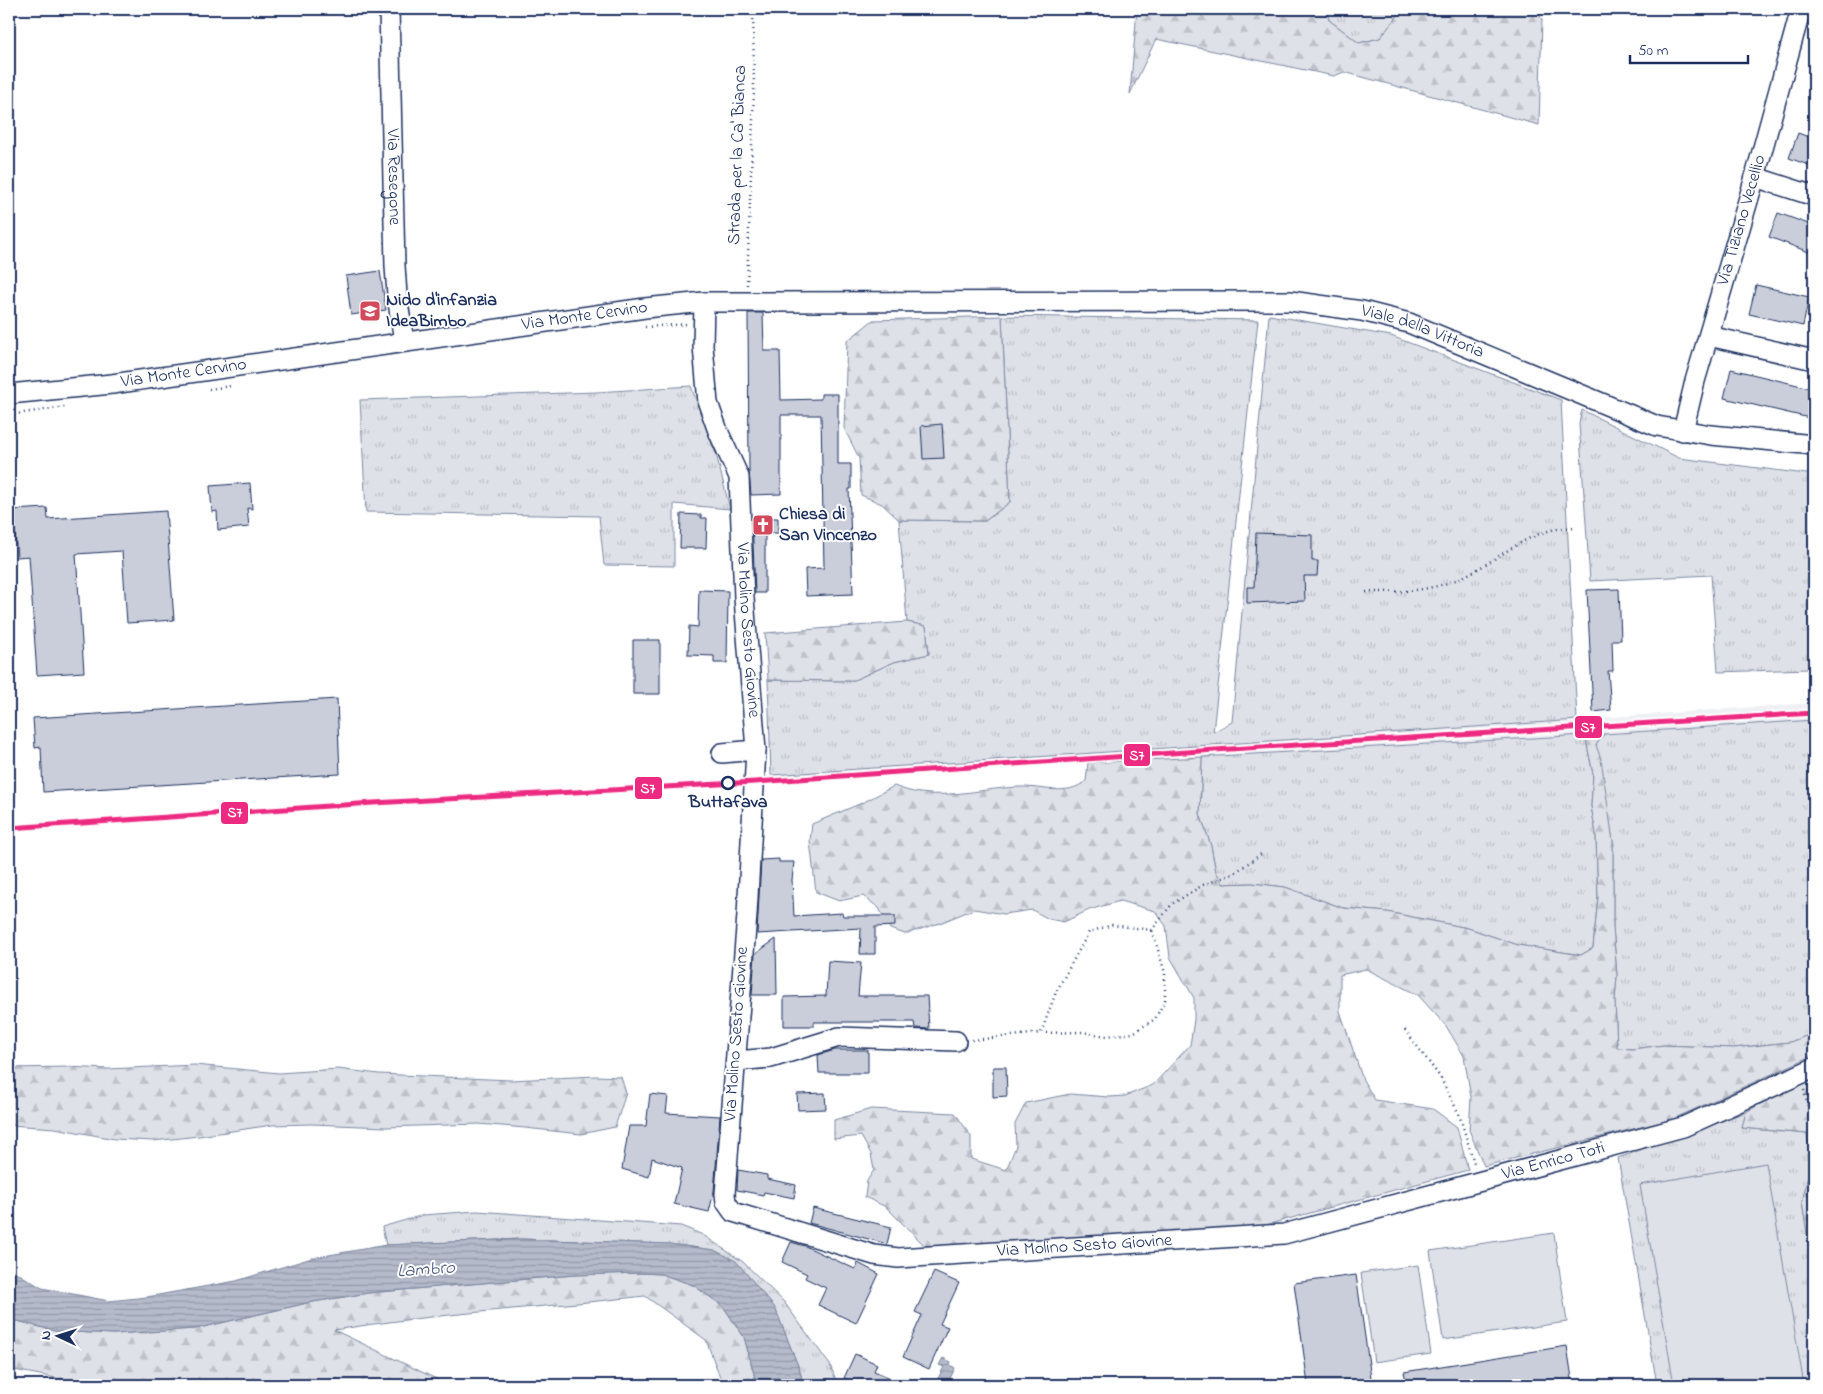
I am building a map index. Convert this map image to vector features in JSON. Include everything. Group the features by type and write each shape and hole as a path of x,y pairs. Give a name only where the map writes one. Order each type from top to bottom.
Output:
{"street":[{"name":"Via Resegone","path":"389,9 395,266 404,342"},
{"name":"Via Tiziano Vecellio","path":"1683,431 1708,336 1755,177 1801,9"},
{"path":"1755,177 1814,196"},
{"name":"Via Monte Cervino","path":"9,394 112,384 646,308 704,302 1016,301"},
{"name":"Viale della Vittoria","path":"1016,301 1290,301 1362,311 1409,324 1656,426 1683,431 1814,445"},
{"name":"Via Molino Sesto Giovine","path":"704,302 703,346 708,402 718,432 739,477 744,598 756,750 736,1061 725,1194 728,1208 739,1215 874,1255 898,1258 1284,1234"},
{"path":"1708,336 1814,360"},
{"path":"722,752 756,750"},
{"path":"736,1061 771,1058 840,1037 956,1041"},
{"name":"Via Enrico Toti","path":"1284,1234 1683,1127 1807,1071"}],"path":[{"name":"Strada per la Ca' Bianca","path":"746,301 754,90 753,9"},
{"path":"1366,592 1414,591 1449,582 1476,570 1532,537 1553,530 1575,527"},
{"path":"1152,930 1172,904 1203,885 1233,874 1264,852"},
{"path":"1041,1034 1056,992 1090,932 1112,925 1152,930"},
{"path":"956,1041 1082,1032 1107,1036 1133,1033 1155,1019 1165,1000 1165,973 1152,930"},
{"path":"1405,1030 1440,1077 1460,1114 1480,1182"},
{"path":"1807,1071 1814,1132"}],"shaded area":[{"path":"1814,703 1814,720 1585,735 1013,767 764,785 764,776"}],"green space":[{"path":"1137,9 1326,9 1329,20 1359,43 1380,38 1403,9 1536,9 1542,20 1539,125 1344,72 1334,76 1156,39 1130,94"},
{"path":"1326,9 1403,9 1380,38 1359,43 1329,20"},
{"path":"1269,315 1391,336 1561,400 1577,720 771,775 768,680 852,681 894,662 929,654 926,626 907,622 899,520 985,521 1010,502 1002,316 1258,320 1213,732 1232,722"},
{"path":"1002,316 1010,502 985,521 899,520 882,504 861,495 859,458 844,428 847,341 873,320"},
{"path":"691,386 716,454 730,509 674,504 674,566 604,565 599,516 366,512 360,400 597,392"},
{"path":"1582,410 1679,458 1814,475 1814,703 1812,704 1809,669 1718,672 1711,575 1590,581 1579,423"},
{"path":"907,622 926,626 929,654 894,662 852,681 768,680 765,633"},
{"path":"1814,720 1814,1033 1790,1042 1734,1048 1664,1045 1632,1049 1617,1048 1615,1000 1617,976 1613,927 1613,841 1596,745 1604,734"},
{"path":"1604,734 1596,745 1601,759 1613,841 1613,927 1617,976 1615,1000 1617,1048 1632,1049 1664,1045 1734,1048 1790,1042 1814,1033 1814,1055 1673,1119 1484,1166 1469,1130 1471,1097 1464,1056 1446,1026 1418,995 1366,969 1340,975 1340,1011 1363,1080 1375,1100 1433,1109 1457,1127 1468,1170 1255,1228 998,1247 925,1246 886,1207 865,1197 867,1181 874,1170 871,1154 861,1136 834,1139 834,1120 871,1109 955,1113 971,1136 971,1159 1006,1170 1016,1146 1015,1124 1026,1103 1070,1094 1109,1097 1125,1096 1153,1085 1190,1045 1194,1020 1194,998 1170,957 1166,926 1155,911 1120,901 1089,910 1064,922 1049,919 1032,910 1004,914 974,909 940,923 905,934 890,929 879,908 863,896 839,901 816,892 810,841 812,824 864,802 894,786 913,792 932,794 957,794 1019,787 1062,790 1078,786 1086,781 1088,763 1202,757 1200,814 1211,846 1216,872 1223,884 1252,883 1285,887 1343,908 1387,912 1468,928 1518,945 1581,955 1593,948 1598,897 1596,834 1591,806 1593,774 1585,735"},
{"path":"1585,735 1593,774 1591,806 1596,834 1598,897 1593,948 1581,955 1518,945 1468,928 1387,912 1343,908 1285,887 1252,883 1223,884 1216,872 1211,846 1200,814 1202,757"},
{"path":"195,1065 279,1073 338,1069 379,1074 510,1080 596,1076 621,1077 626,1093 615,1127 581,1134 479,1124 386,1127 311,1124 272,1125 153,1141 115,1139 55,1128 9,1125 9,1068 69,1067 108,1069"},
{"path":"1814,1074 1814,1275 1802,1202 1812,1161 1807,1134 1742,1128 1746,1112"},
{"path":"1746,1112 1742,1128 1807,1134 1812,1161 1802,1202 1814,1275 1814,1385 1657,1385 1618,1158"},
{"path":"1766,1163 1804,1385 1674,1385 1640,1185"},
{"path":"477,1211 681,1226 703,1235 743,1262 784,1302 830,1365 838,1385 803,1385 800,1371 775,1308 714,1250 669,1244 521,1239 386,1245 382,1227 423,1215"},
{"path":"1554,1233 1567,1322 1443,1340 1430,1251"},
{"path":"1418,1265 1431,1354 1374,1362 1361,1273"},
{"path":"661,1274 693,1285 723,1306 744,1337 757,1385 723,1385 706,1340 645,1296 450,1315 334,1330 449,1385 92,1385 9,1369 9,1317 55,1331 114,1334 195,1329 307,1303 368,1293 574,1275"}],"water":[{"name":"Lambro","path":"521,1239 669,1244 714,1250 736,1261 775,1308 800,1371 803,1385 757,1385 744,1337 723,1306 693,1285 661,1274 574,1275 368,1293 307,1303 195,1329 114,1334 55,1331 9,1317 9,1268 42,1288 109,1301 147,1297 236,1281 312,1258 386,1245"},
{"path":"943,1358 951,1362 950,1365 955,1368 947,1385 936,1382 944,1367 939,1365"}],"building":[{"path":"1798,133 1814,139 1814,167 1789,158"},
{"path":"1778,213 1814,226 1814,254 1769,237"},
{"path":"380,271 386,310 351,315 346,276"},
{"path":"1756,285 1809,297 1803,326 1749,314"},
{"path":"748,313 763,313 764,351 780,351 781,400 821,399 821,394 838,394 838,464 851,464 851,489 849,489 853,594 806,596 805,569 824,568 821,415 781,415 781,494 751,495 749,472"},
{"path":"1731,369 1814,389 1814,419 1724,398"},
{"path":"942,424 944,458 923,459 921,426"},
{"path":"250,483 252,509 247,508 249,527 218,530 217,511 212,512 210,486"},
{"path":"47,508 48,519 166,511 174,620 127,623 122,551 76,554 84,672 37,675 29,556 17,557 13,510"},
{"path":"681,514 701,515 701,518 707,518 706,548 680,548"},
{"path":"752,518 778,518 778,533 765,533 765,593 755,593"},
{"path":"1256,533 1312,535 1312,561 1318,561 1317,576 1304,576 1305,601 1247,603 1247,587 1254,587"},
{"path":"1619,589 1621,640 1612,640 1613,671 1608,671 1611,710 1593,712 1587,590"},
{"path":"699,590 728,591 727,663 714,663 714,656 688,655 689,626 698,627"},
{"path":"633,640 660,640 660,694 633,694"},
{"path":"337,699 340,774 43,792 41,747 35,748 33,718"},
{"path":"779,859 779,862 794,862 792,880 794,916 842,913 843,916 895,916 895,926 875,927 875,954 860,954 861,928 757,934 761,860"},
{"path":"776,939 777,995 752,995 755,954"},
{"path":"828,961 861,963 858,996 927,996 929,1029 915,1028 914,1022 814,1022 814,1026 784,1026 784,997 826,996"},
{"path":"835,1050 868,1050 868,1073 819,1073 818,1055"},
{"path":"993,1067 1006,1067 1007,1096 993,1097"},
{"path":"825,1093 826,1109 798,1110 797,1094"},
{"path":"650,1094 668,1096 666,1113 720,1116 714,1191 709,1212 674,1204 682,1168 652,1158 649,1177 622,1169 629,1126 646,1126"},
{"path":"738,1170 767,1175 767,1179 796,1185 794,1198 764,1192 763,1195 737,1190"},
{"path":"813,1208 891,1227 887,1244 809,1223"},
{"path":"791,1242 805,1246 855,1269 858,1263 879,1274 856,1323 818,1305 826,1288 805,1278 807,1274 782,1262"},
{"path":"934,1272 959,1283 940,1324 948,1327 929,1369 903,1357 922,1315 915,1312"},
{"path":"1356,1275 1372,1385 1308,1385 1294,1283"},
{"path":"1567,1346 1573,1385 1407,1385 1404,1372"},
{"path":"855,1354 877,1364 874,1371 907,1385 860,1385 844,1378"}],"transit line":[{"name":"S7","path":"9,828 373,803 755,782 1215,750 1814,713"}],"place":[{"name":"Nido d'infanzia IdeaBimbo","path":"370,311"},
{"name":"Chiesa di San Vincenzo","path":"763,525"},
{"name":"Buttafava","path":"728,783"}]}
